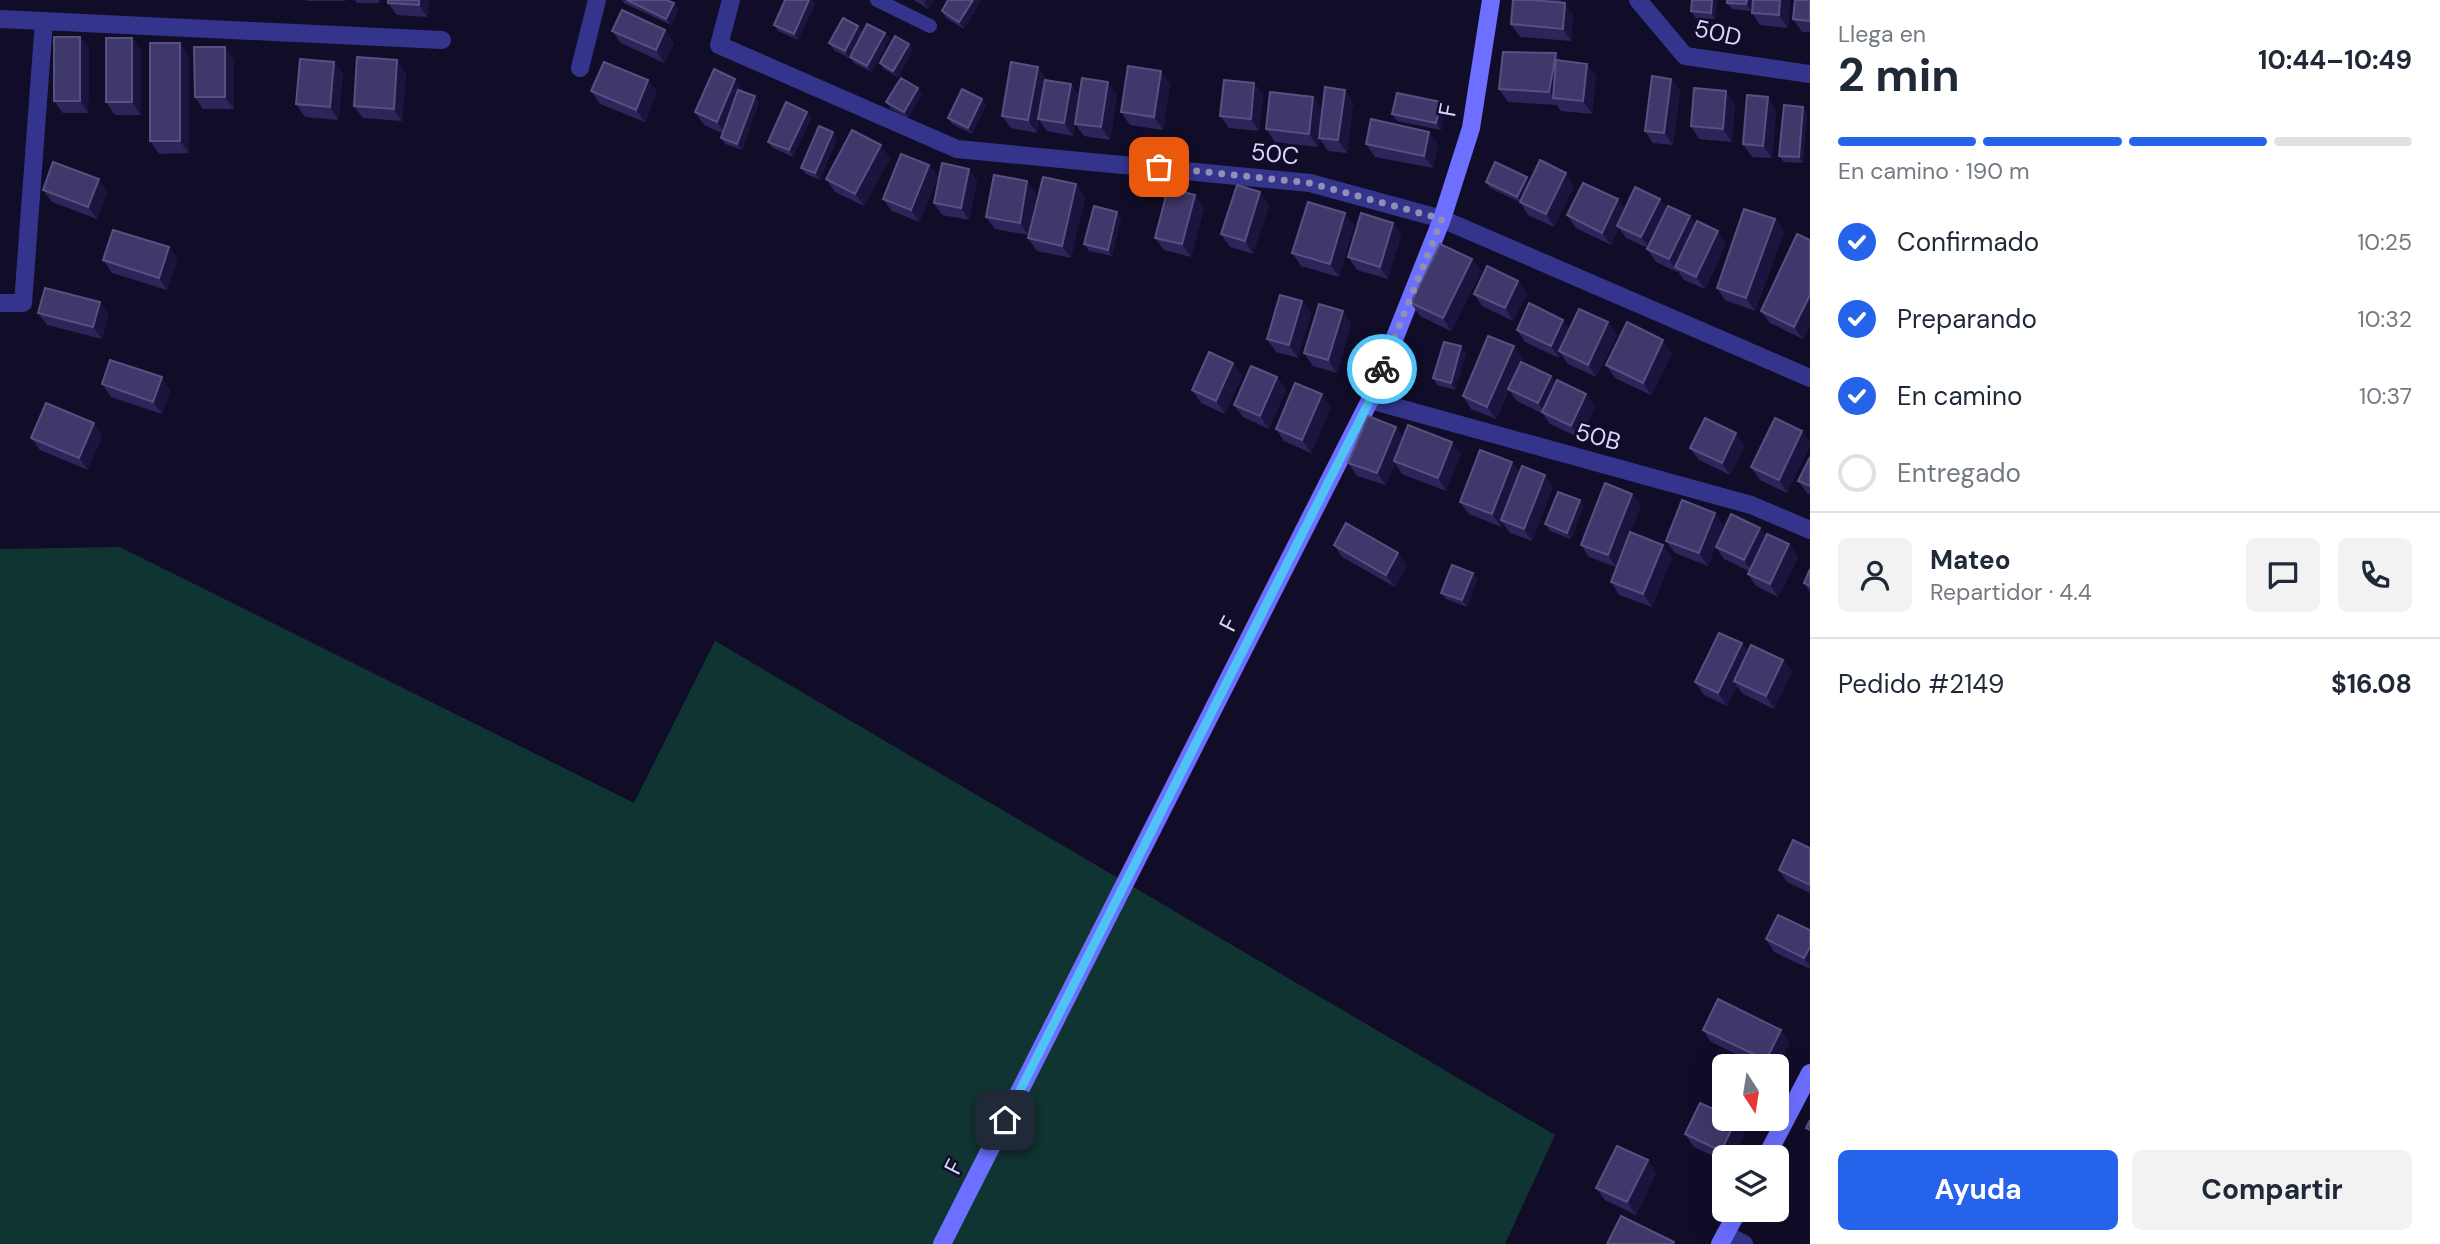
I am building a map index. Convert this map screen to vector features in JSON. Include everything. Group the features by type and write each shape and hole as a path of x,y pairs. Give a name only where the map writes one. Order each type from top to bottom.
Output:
{"street":[{"path":"580,68 597,0"},
{"name":"50C","path":"731,0 719,45 957,149 1310,183 1442,219 1810,379"},
{"name":"F","path":"942,1244 1370,400 1442,219 1471,128 1490,0"},
{"name":"50D","path":"1638,0 1685,56 1810,74"},
{"path":"0,19 442,40"},
{"path":"0,303 23,303 44,21"},
{"name":"50B","path":"1370,400 1751,505 1810,530"},
{"path":"1772,1145 1810,1073"},
{"path":"1732,1222 1723,1239 1744,1244"}],"lane":[{"path":"877,0 930,26"}],"green space":[{"path":"120,547 634,803 715,641 1555,1135 1505,1244 0,1244 0,549"}],"building":[{"path":"388,0 419,0 419,5 388,3"},
{"path":"627,0 666,0 674,3 666,19"},
{"path":"785,0 809,0 794,34 774,25"},
{"path":"948,0 973,0 959,22 942,11"},
{"path":"1513,0 1565,3 1563,29 1511,24"},
{"path":"1692,0 1712,0 1711,13 1691,11"},
{"path":"1727,0 1747,0 1746,4 1727,3"},
{"path":"1753,0 1780,0 1779,15 1752,13"},
{"path":"1795,0 1810,0 1810,21 1793,19"},
{"path":"622,10 665,30 656,50 612,31"},
{"path":"843,18 858,26 845,51 829,43"},
{"path":"867,24 885,33 867,66 850,57"},
{"path":"895,36 909,44 893,71 880,63"},
{"path":"54,37 80,37 80,101 54,101"},
{"path":"106,38 132,38 132,102 106,102"},
{"path":"150,43 180,43 180,141 150,141"},
{"path":"194,47 225,47 225,97 195,97"},
{"path":"1503,52 1556,53 1549,92 1499,89"},
{"path":"357,57 397,60 394,109 354,106"},
{"path":"300,59 334,62 330,107 296,104"},
{"path":"1556,60 1587,64 1583,101 1553,98"},
{"path":"604,62 648,80 636,110 591,91"},
{"path":"1011,62 1038,67 1028,120 1002,116"},
{"path":"1128,66 1161,71 1154,117 1121,112"},
{"path":"714,69 735,79 717,122 695,112"},
{"path":"1652,76 1671,79 1664,133 1645,131"},
{"path":"901,78 918,88 904,112 886,102"},
{"path":"1082,78 1108,82 1101,127 1075,124"},
{"path":"1045,80 1071,84 1064,123 1038,119"},
{"path":"1224,80 1254,83 1251,119 1220,116"},
{"path":"1325,87 1345,90 1338,140 1319,138"},
{"path":"1694,88 1726,91 1723,129 1691,126"},
{"path":"962,89 982,99 968,128 948,118"},
{"path":"738,90 755,96 737,144 721,138"},
{"path":"1270,92 1313,97 1309,134 1266,129"},
{"path":"1397,93 1441,102 1436,123 1392,114"},
{"path":"1747,95 1768,97 1763,146 1743,144"},
{"path":"786,102 807,112 789,150 768,142"},
{"path":"1784,105 1803,107 1799,157 1779,156"},
{"path":"1371,119 1429,132 1424,156 1366,144"},
{"path":"819,126 833,132 815,173 801,168"},
{"path":"852,130 881,145 855,194 826,179"},
{"path":"901,154 929,165 911,210 883,199"},
{"path":"1540,160 1566,173 1546,214 1520,202"},
{"path":"53,162 99,179 88,207 43,190"},
{"path":"1495,162 1527,177 1517,197 1486,182"},
{"path":"942,163 969,169 961,208 934,203"},
{"path":"994,175 1027,181 1020,223 986,217"},
{"path":"1043,177 1076,184 1062,246 1028,238"},
{"path":"1583,183 1618,199 1602,233 1567,215"},
{"path":"1237,185 1260,192 1245,241 1221,234"},
{"path":"1635,187 1660,199 1641,237 1617,226"},
{"path":"1168,188 1195,195 1182,244 1155,238"},
{"path":"1308,202 1345,213 1330,264 1292,253"},
{"path":"1094,206 1117,212 1108,250 1084,244"},
{"path":"1668,206 1690,216 1669,259 1647,249"},
{"path":"1744,209 1775,219 1746,298 1717,288"},
{"path":"1361,213 1393,223 1380,267 1348,257"},
{"path":"1697,221 1718,231 1696,277 1675,267"},
{"path":"113,230 169,247 159,278 103,260"},
{"path":"1797,234 1810,240 1810,295 1794,327 1761,311"},
{"path":"1440,244 1472,259 1443,318 1411,303"},
{"path":"1487,266 1518,281 1505,308 1474,294"},
{"path":"45,288 100,302 93,327 38,313"},
{"path":"1280,295 1302,301 1289,345 1267,339"},
{"path":"1529,303 1563,320 1551,346 1517,330"},
{"path":"1319,304 1343,311 1328,360 1304,353"},
{"path":"1579,309 1608,322 1588,365 1559,351"},
{"path":"1627,322 1663,340 1643,383 1606,365"},
{"path":"1488,336 1514,346 1487,407 1463,396"},
{"path":"1444,342 1461,346 1451,383 1433,378"},
{"path":"1209,352 1233,363 1216,401 1192,390"},
{"path":"110,360 162,377 153,402 102,384"},
{"path":"1521,362 1551,376 1538,403 1508,389"},
{"path":"1251,366 1277,377 1260,416 1234,405"},
{"path":"1557,380 1586,394 1571,426 1542,412"},
{"path":"1295,383 1322,394 1302,440 1276,429"},
{"path":"46,403 94,423 79,458 31,438"},
{"path":"1368,416 1396,427 1377,473 1348,463"},
{"path":"1705,418 1736,433 1722,463 1690,448"},
{"path":"1775,418 1802,431 1779,480 1751,467"},
{"path":"1408,425 1452,442 1438,478 1394,461"},
{"path":"1480,450 1512,462 1492,514 1460,502"},
{"path":"1810,457 1810,486 1798,481"},
{"path":"1522,466 1545,475 1524,529 1501,520"},
{"path":"1605,483 1632,494 1608,555 1581,545"},
{"path":"1558,492 1580,500 1567,533 1545,524"},
{"path":"1682,500 1715,513 1699,553 1666,541"},
{"path":"1731,514 1760,528 1744,560 1716,547"},
{"path":"1346,523 1398,553 1386,575 1334,545"},
{"path":"1630,532 1663,545 1643,594 1611,582"},
{"path":"1767,534 1789,544 1770,584 1748,574"},
{"path":"1452,565 1473,573 1462,600 1441,593"},
{"path":"1810,569 1810,586 1804,583"},
{"path":"1719,633 1742,643 1718,693 1695,682"},
{"path":"1751,645 1783,660 1766,696 1734,681"},
{"path":"1793,840 1810,848 1810,885 1779,870"},
{"path":"1778,915 1810,930 1810,947 1804,958 1766,939"},
{"path":"1718,999 1781,1030 1769,1054 1753,1054 1703,1030"},
{"path":"1700,1103 1712,1108 1712,1131 1731,1131 1724,1145 1712,1147 1685,1134"},
{"path":"1617,1146 1648,1160 1627,1202 1596,1188"},
{"path":"1621,1216 1674,1242 1673,1244 1607,1244"}],"way so far":[{"path":"1159,167 1310,183 1442,219 1382,369"}],"route":[{"path":"1005,1120 1370,400 1382,369"}]}
